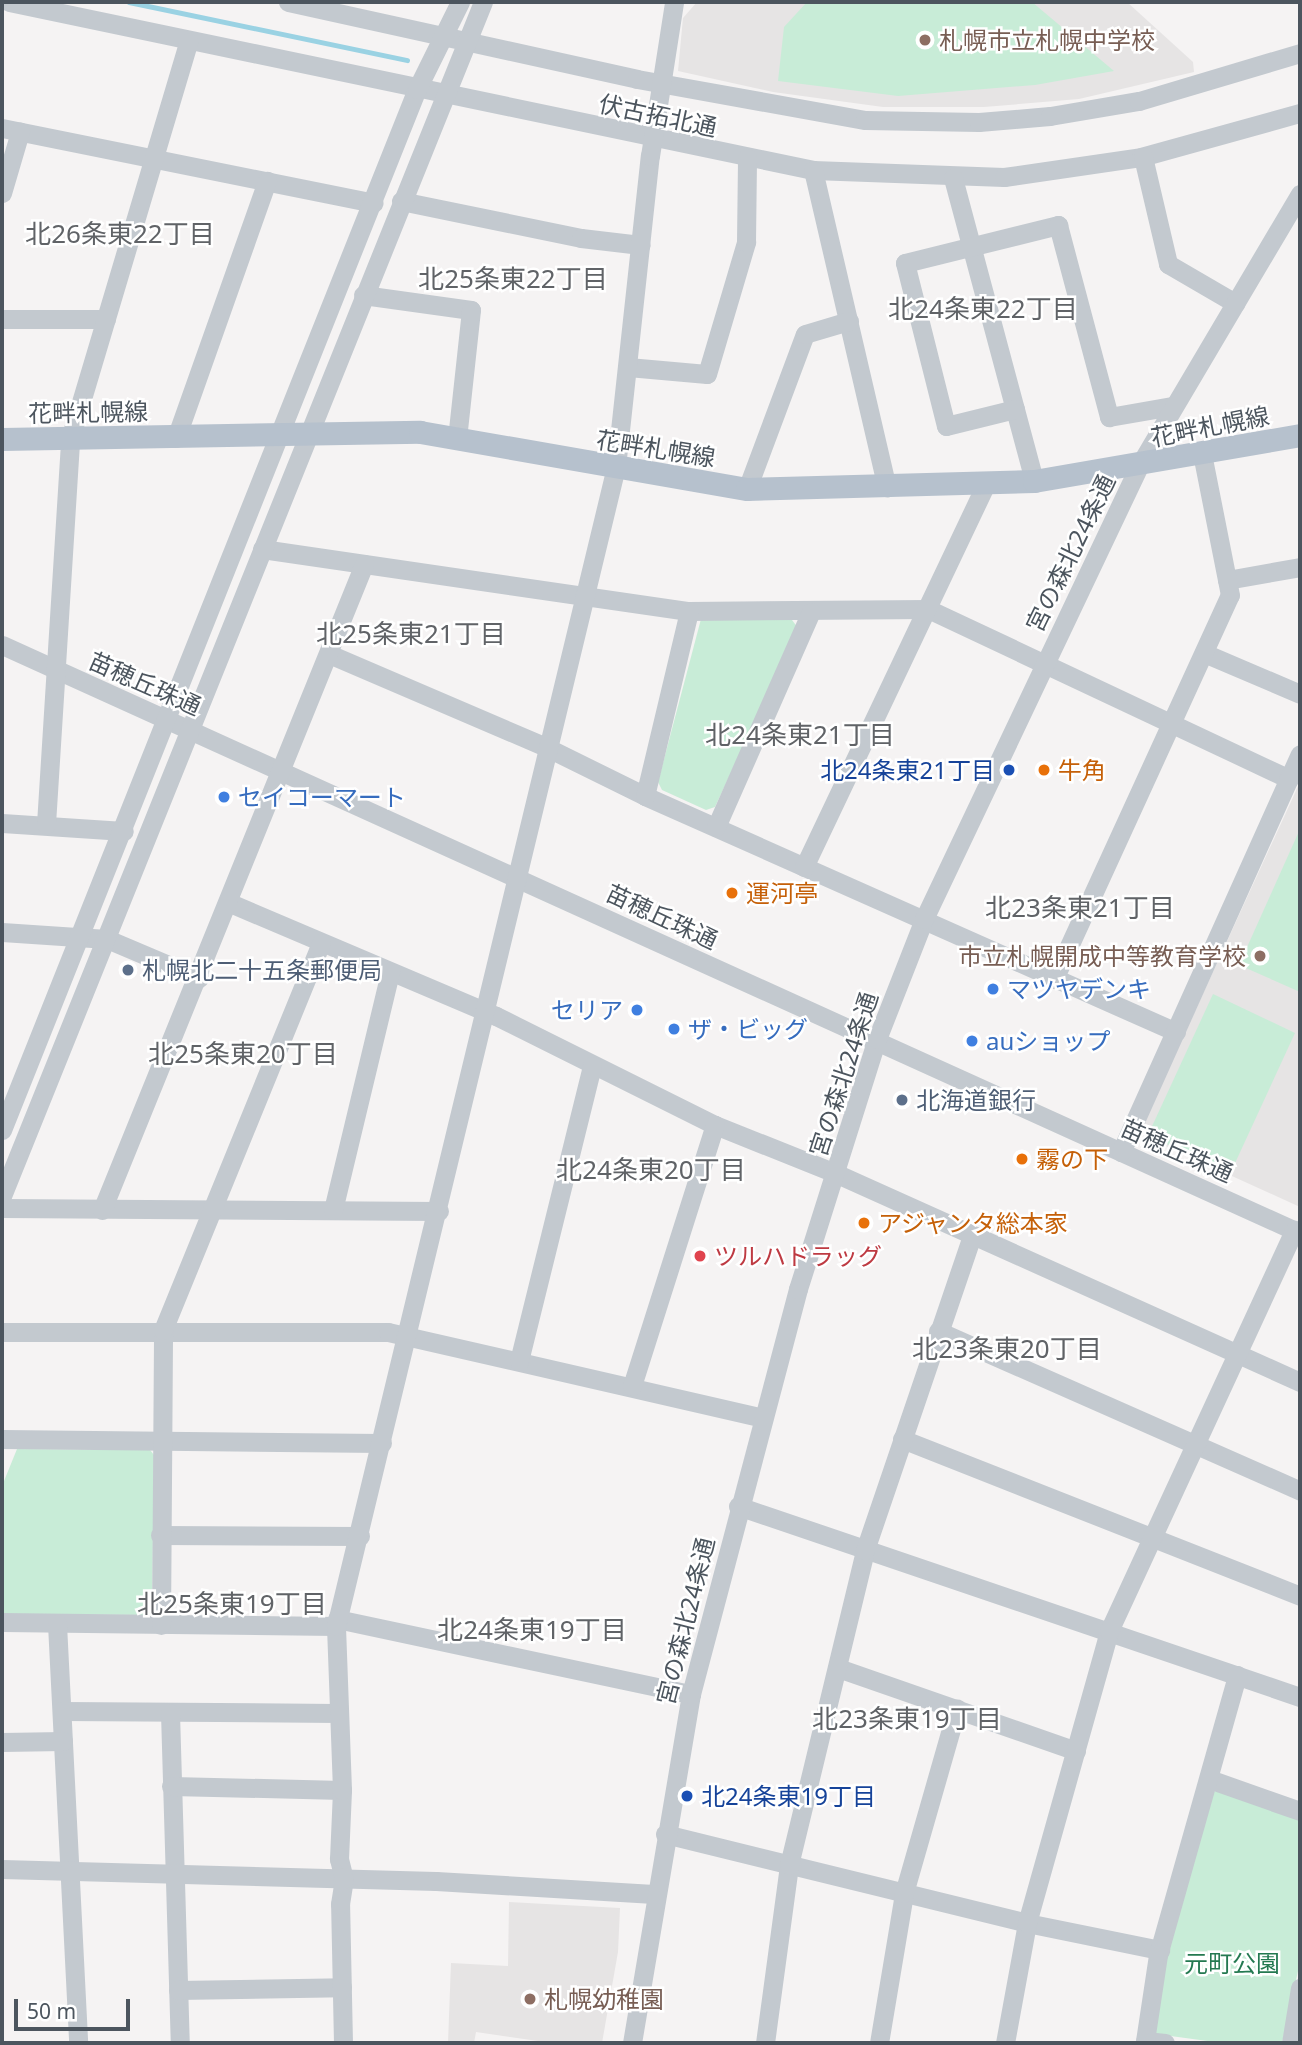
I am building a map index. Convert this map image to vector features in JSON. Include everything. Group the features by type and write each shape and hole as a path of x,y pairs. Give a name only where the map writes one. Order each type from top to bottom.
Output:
{"main road":[{"name":"花畔札幌線","path":"2,439 420,432 747,489 985,485 1034,481 1139,466 1300,435"}],"street":[{"name":"伏古拓北通","path":"9,2 188,42 813,170 953,178 1004,177 1143,157 1300,113"},
{"name":"伏古拓北通","path":"288,2 466,43 865,120 979,122 1050,116 1139,101 1300,53"},
{"path":"2,1130 7,1104 124,831 417,89 460,2"},
{"path":"2,1196 192,731 305,436 483,2"},
{"path":"343,2043 340,1904 344,1879 339,1859 342,1790 337,1713 336,1623 360,1536 439,1212 616,467 671,2"},
{"path":"46,824 70,439 188,42"},
{"path":"2,193 11,130 373,203"},
{"path":"1143,157 1168,264 1235,303"},
{"path":"628,367 707,373 746,242 747,158"},
{"path":"813,170 887,487"},
{"path":"953,178 1034,481"},
{"path":"176,438 267,181"},
{"name":"宮の森北24条通","path":"632,2043 654,1894 691,1694 738,1506 877,1039 924,919 1139,466 1235,303 1293,223 1300,194"},
{"path":"401,201 581,238 641,245"},
{"path":"1016,409 946,426 905,263 970,244 1058,225 1110,417 1172,406"},
{"path":"363,295 471,310 457,439"},
{"path":"2,319 106,319"},
{"path":"747,489 805,334 849,321"},
{"path":"1054,979 1230,595 1202,454"},
{"path":"804,867 985,485"},
{"path":"262,549 586,593 689,611 928,609 1044,665 1171,721 1289,779"},
{"path":"102,1210 230,903 365,564"},
{"path":"1227,580 1300,567"},
{"path":"645,796 689,611"},
{"path":"716,827 811,612"},
{"name":"苗穂丘珠通","path":"2,645 1297,1231"},
{"path":"1203,653 1300,694"},
{"path":"329,654 548,748 645,796 1175,1032"},
{"path":"1121,1152 1300,754"},
{"path":"2,823 124,831"},
{"path":"230,903 485,1011 715,1125 835,1173 1300,1382"},
{"path":"2,932 107,939 199,978"},
{"path":"161,1625 163,1330 321,943"},
{"path":"333,1210 390,972"},
{"path":"519,1361 592,1066"},
{"path":"632,1386 715,1125"},
{"path":"2,1208 439,1212"},
{"path":"1005,2043 1027,1923 1109,1631 1235,1352 1297,1231"},
{"path":"765,2043 789,1865 865,1550 972,1235"},
{"path":"2,1332 163,1330 409,1335 763,1418"},
{"path":"938,1331 1300,1491"},
{"path":"4,1445 161,1440 382,1443"},
{"path":"902,1440 1300,1595"},
{"path":"738,1506 1300,1697"},
{"path":"160,1535 360,1536"},
{"path":"2,1622 161,1625 336,1623 691,1694"},
{"path":"57,1624 78,2043"},
{"path":"838,1668 1076,1751"},
{"path":"1165,2043 1145,2040 1160,1950 1237,1675"},
{"path":"879,2043 904,1893 957,1708"},
{"path":"62,1711 337,1713"},
{"path":"170,1713 180,2043"},
{"path":"2,1742 63,1741"},
{"path":"1209,1779 1300,1811"},
{"path":"171,1786 342,1790"},
{"path":"665,1834 1027,1923 1160,1950"},
{"path":"2,1869 344,1879 654,1894"},
{"path":"178,1990 342,1987"},
{"path":"1290,2043 1300,1988"}],"shaded area":[{"name":"札幌市立札幌中学校","path":"697,2 1127,2 1193,62 1194,72 1079,99 984,107 883,107 773,92 678,71 683,18"},
{"name":"市立札幌開成中等教育学校","path":"1300,782 1300,1207 1146,1137 1141,1129"},
{"name":"札幌幼稚園","path":"509,1902 620,1908 618,1952 602,2043 552,2043 476,2032 474,2043 448,2043 451,1963 508,1966"}],"green space":[{"path":"807,2 1032,2 1114,71 1035,85 898,96 778,81 784,27"},
{"path":"701,619 792,620 798,628 715,807 706,810 662,790 658,782"},
{"path":"1300,829 1300,992 1239,965"},
{"path":"1213,994 1295,1033 1230,1174 1148,1135"},
{"path":"17,1449 150,1450 154,1455 152,1610 147,1615 2,1614 2,1486"},
{"name":"元町公園","path":"1216,1791 1300,1820 1300,1962 1282,2043 1222,2043 1156,2034 1153,2030 1165,1957 1212,1793"}],"waterway":[{"path":"129,2 407,60"}],"place":[{"name":"札幌市立札幌中学校","path":"925,40"},
{"name":"北24条東21丁目","path":"1009,770"},
{"name":"牛角","path":"1044,770"},
{"name":"セイコーマート","path":"224,797"},
{"name":"運河亭","path":"732,893"},
{"name":"市立札幌開成中等教育学校","path":"1260,956"},
{"name":"札幌北二十五条郵便局","path":"128,970"},
{"name":"マツヤデンキ","path":"993,989"},
{"name":"セリア","path":"637,1010"},
{"name":"ザ・ビッグ","path":"674,1029"},
{"name":"auショップ","path":"972,1041"},
{"name":"北海道銀行","path":"902,1100"},
{"name":"霧の下","path":"1022,1159"},
{"name":"アジャンタ総本家","path":"864,1223"},
{"name":"ツルハドラッグ","path":"700,1256"},
{"name":"北24条東19丁目","path":"687,1796"},
{"name":"札幌幼稚園","path":"530,1999"}],"district":[{"name":"北26条東22丁目","path":"120,234"},
{"name":"北25条東22丁目","path":"513,279"},
{"name":"北24条東22丁目","path":"983,309"},
{"name":"北25条東21丁目","path":"411,634"},
{"name":"北24条東21丁目","path":"800,735"},
{"name":"北23条東21丁目","path":"1080,908"},
{"name":"北25条東20丁目","path":"243,1054"},
{"name":"北24条東20丁目","path":"651,1170"},
{"name":"北23条東20丁目","path":"1007,1349"},
{"name":"北25条東19丁目","path":"232,1604"},
{"name":"北24条東19丁目","path":"532,1630"},
{"name":"北23条東19丁目","path":"907,1719"}]}
